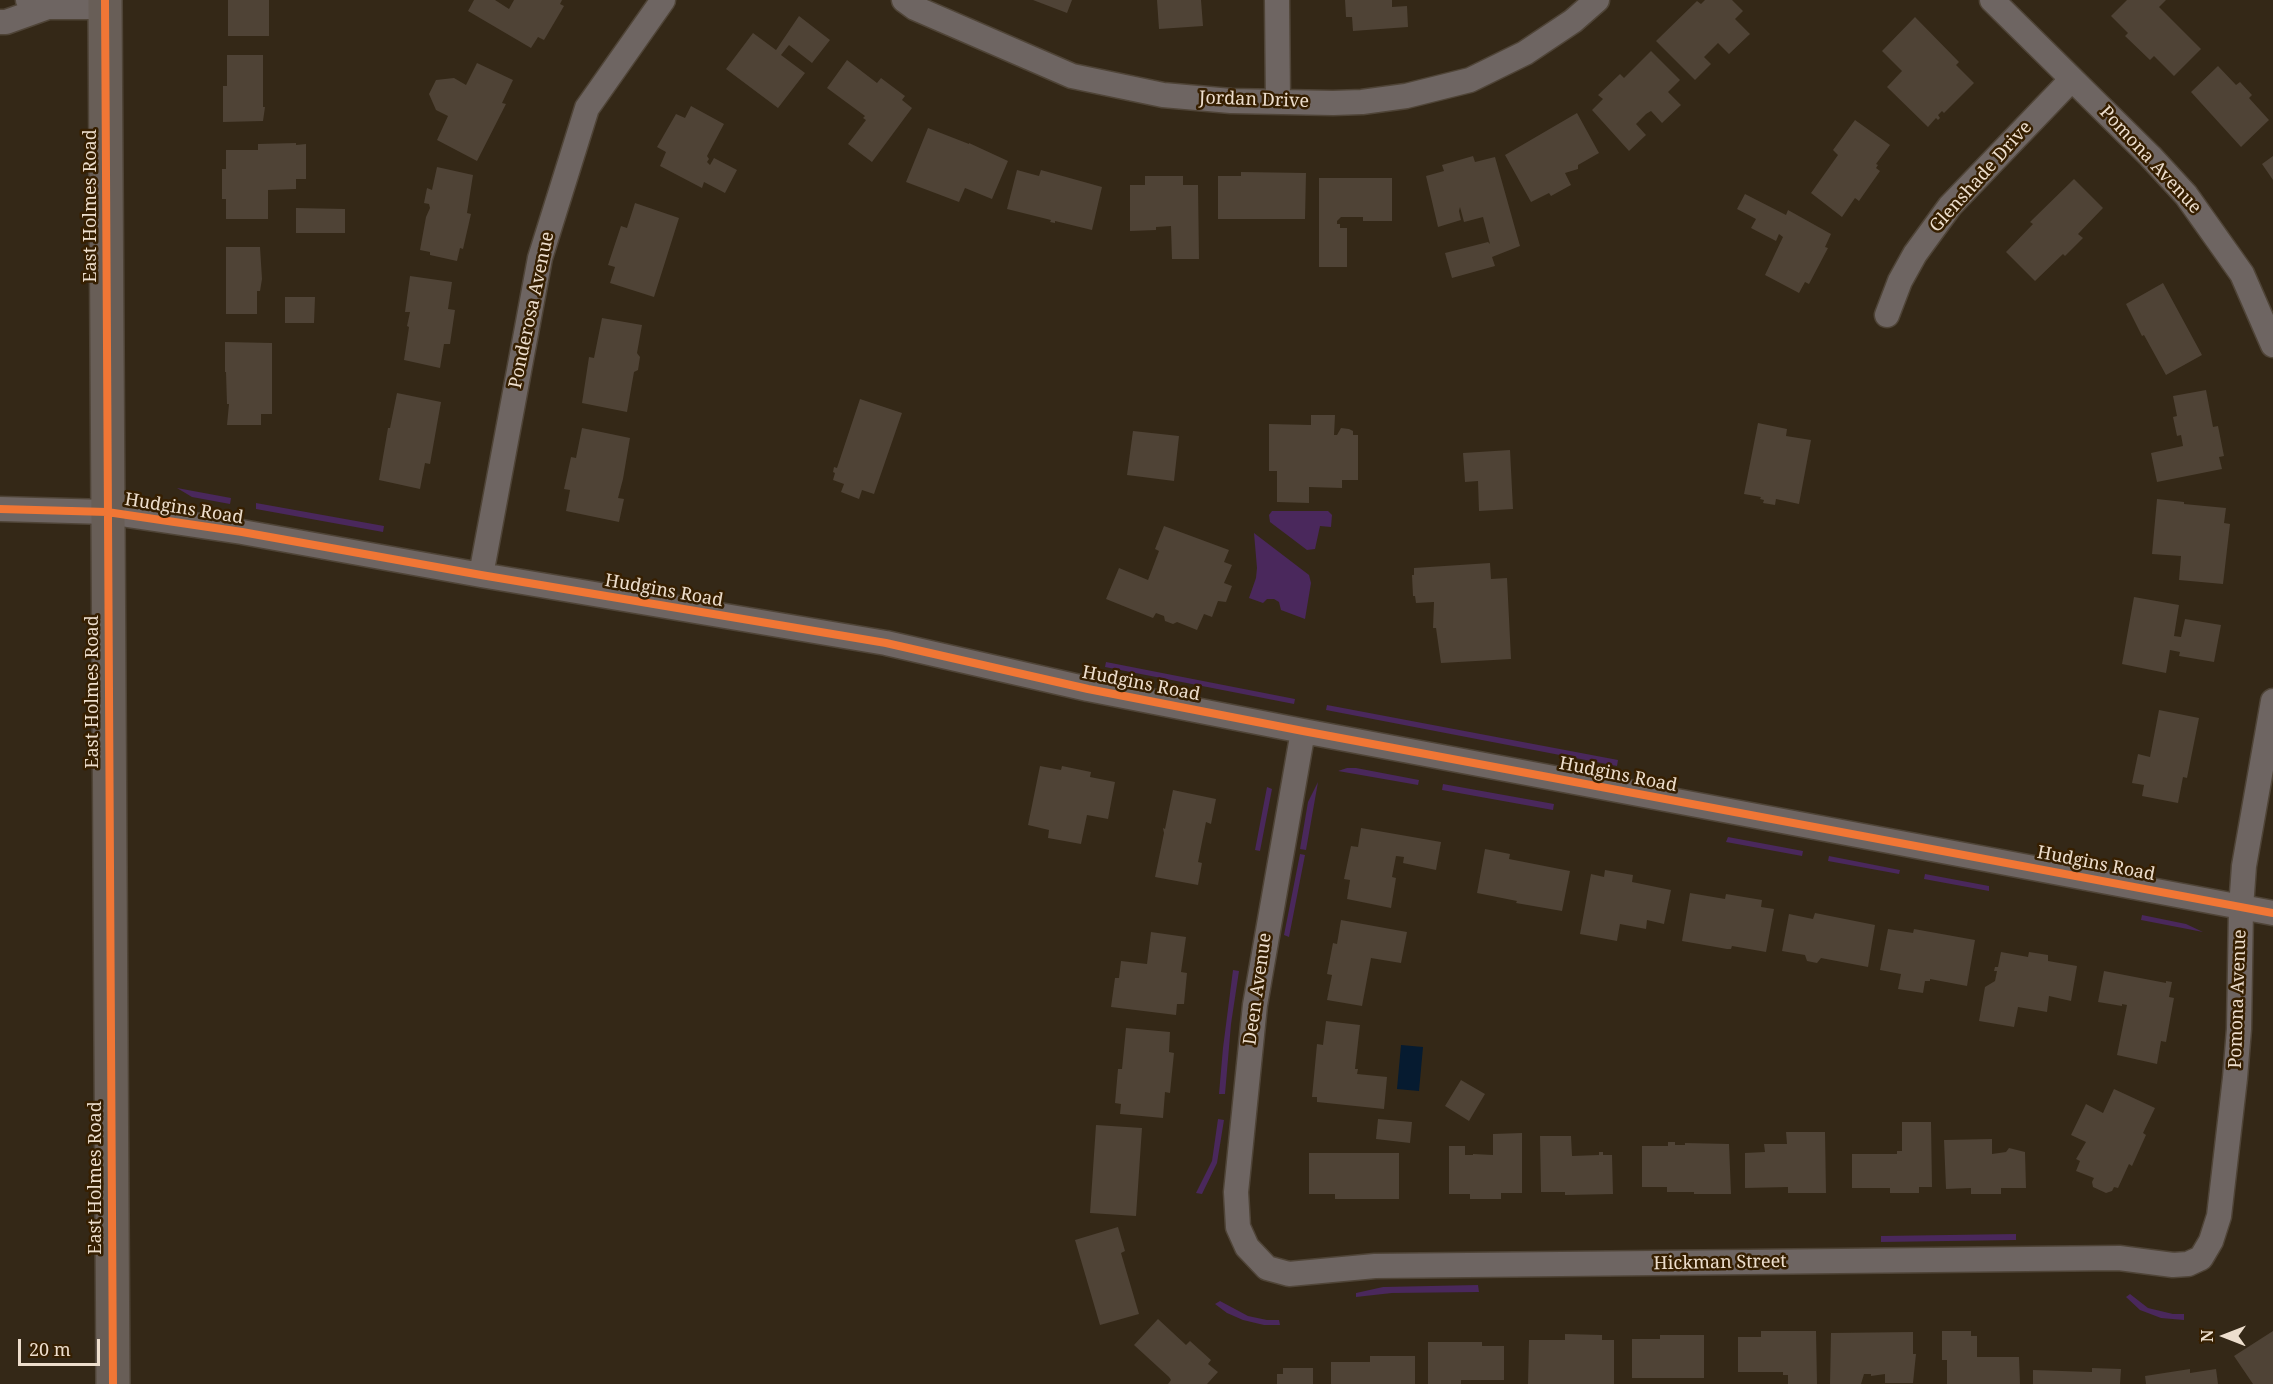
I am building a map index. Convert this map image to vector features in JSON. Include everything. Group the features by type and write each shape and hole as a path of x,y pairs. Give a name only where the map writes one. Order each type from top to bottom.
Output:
{"main road":[{"name":"East Holmes Road","path":"105,3 112,1384"}],"street":[{"name":"Ponderosa Avenue","path":"480,575 540,258 587,108 663,0"},
{"name":"Jordan Drive","path":"904,0 915,8 1072,76 1163,95 1231,101 1333,103 1380,100 1470,80 1525,53 1573,21 1597,0"},
{"path":"1277,0 1278,101"},
{"name":"Pomona Avenue","path":"1992,0 2150,156 2199,211 2242,274 2273,345"},
{"path":"0,22 6,22 38,3 105,3"},
{"name":"Glenshade Drive","path":"1887,315 1900,281 1915,254 1950,206 2072,79"},
{"name":"Hudgins Road","path":"0,509 107,512 242,532 480,575 886,643 1088,689 1303,731 2273,913"},
{"name":"Pomona Avenue","path":"2201,1258 2211,1241 2219,1216 2239,1029 2244,866 2273,701"},
{"name":"Deen Avenue","path":"1247,1247 1238,1227 1236,1209 1248,1058 1266,935 1303,731"},
{"name":"Hickman Street","path":"1247,1247 1268,1268 1289,1274 1375,1266 2119,1258 2173,1265 2188,1264 2201,1258"}],"shaded area":[{"path":"177,488 231,498 230,504 192,497"},
{"path":"256,503 384,526 383,532 256,509"},
{"path":"1272,511 1328,511 1332,515 1331,527 1320,526 1315,549 1307,550 1270,522 1269,515"},
{"path":"1254,533 1309,575 1311,583 1305,619 1281,610 1279,602 1274,599 1267,599 1263,603 1249,598 1257,568"},
{"path":"1106,662 1295,699 1294,704 1105,667"},
{"path":"1327,705 1618,760 1617,766 1326,710"},
{"path":"1347,768 1419,780 1418,785 1338,771"},
{"path":"1318,782 1306,850 1300,849 1308,802"},
{"path":"1443,784 1554,804 1553,810 1442,790"},
{"path":"1267,787 1272,789 1260,851 1255,850"},
{"path":"1728,837 1803,851 1802,856 1726,842"},
{"path":"1300,854 1305,855 1289,937 1284,935"},
{"path":"1829,856 1900,870 1899,874 1828,861"},
{"path":"1925,874 1989,886 1989,891 1924,879"},
{"path":"2142,915 2186,924 2203,932 2141,920"},
{"path":"1233,970 1239,971 1231,1024 1225,1094 1219,1094 1223,1048"},
{"path":"1218,1119 1224,1120 1217,1163 1202,1194 1196,1193 1212,1161"},
{"path":"2016,1234 2016,1240 1881,1242 1881,1236"},
{"path":"1478,1285 1479,1292 1392,1293 1356,1297 1356,1293 1383,1287"},
{"path":"2130,1294 2148,1308 2173,1314 2184,1314 2184,1320 2161,1318 2140,1310 2126,1297"},
{"path":"1220,1301 1248,1316 1279,1320 1280,1325 1264,1325 1243,1320 1227,1313 1215,1304"}],"water":[{"path":"1401,1045 1423,1047 1419,1091 1397,1089"}],"building":[{"path":"228,0 269,0 269,36 228,36"},
{"path":"474,0 495,0 509,9 514,0 562,0 560,4 564,6 544,40 538,37 531,48 468,11"},
{"path":"1033,0 1072,0 1067,13"},
{"path":"1157,0 1201,0 1203,26 1159,29"},
{"path":"1345,0 1392,0 1392,7 1407,6 1408,27 1353,31 1352,17 1346,17"},
{"path":"1705,0 1732,0 1743,11 1735,19 1750,34 1729,54 1718,43 1704,57 1711,64 1695,80 1656,41 1697,1 1701,4"},
{"path":"2127,0 2166,0 2159,7 2201,49 2174,76 2154,56 2150,60 2125,36 2128,33 2111,16"},
{"path":"799,16 830,40 812,63 789,45 781,55 805,73 778,108 726,69 753,33 776,50"},
{"path":"1915,17 1959,62 1956,65 1974,83 1944,113 1942,111 1938,115 1940,118 1938,120 1936,118 1928,127 1887,87 1902,71 1882,51"},
{"path":"1651,51 1680,80 1668,92 1681,105 1662,123 1651,111 1646,114 1636,124 1646,135 1629,151 1592,110 1603,99 1598,95 1620,74 1624,78"},
{"path":"227,55 263,55 263,107 265,107 263,121 223,122 223,86 227,86"},
{"path":"847,60 877,83 881,78 905,96 902,100 912,108 872,162 848,144 866,120 863,118 865,116 827,88"},
{"path":"477,63 513,80 502,103 506,104 477,161 437,140 448,116 436,110 429,94 436,80 454,78 466,85"},
{"path":"2218,66 2236,85 2240,82 2252,95 2249,98 2269,120 2241,147 2191,92"},
{"path":"691,106 724,124 707,156 709,159 707,162 710,165 714,158 737,170 725,193 704,182 702,188 660,166 666,152 657,147 676,114 685,118"},
{"path":"1577,113 1599,153 1578,165 1578,169 1565,173 1571,185 1551,196 1549,193 1531,202 1505,155"},
{"path":"1855,120 1890,145 1876,164 1878,165 1876,168 1880,171 1859,201 1855,198 1842,217 1811,193 1838,155 1833,150"},
{"path":"928,128 1008,161 992,199 965,188 959,202 906,182"},
{"path":"296,143 296,145 306,144 306,179 296,179 296,189 268,190 268,219 226,219 226,199 222,199 222,169 226,169 226,150 258,150 258,144"},
{"path":"1473,156 1475,162 1495,157 1520,246 1492,257 1495,266 1452,278 1445,253 1488,242 1490,244 1483,217 1464,222 1460,207 1461,220 1438,227 1426,176 1444,171 1442,165"},
{"path":"2273,156 2273,180 2262,164"},
{"path":"437,167 473,175 467,213 471,214 463,249 460,248 457,261 430,255 430,252 420,250 426,217 430,208 429,204 424,203 427,188 432,190"},
{"path":"1017,170 1039,176 1041,170 1102,187 1092,230 1055,221 1055,223 1050,222 1051,220 1007,209"},
{"path":"1241,172 1306,173 1305,219 1218,219 1218,176 1241,176"},
{"path":"1145,176 1183,176 1183,185 1198,185 1199,259 1172,259 1171,226 1156,227 1156,230 1130,231 1130,185 1145,185"},
{"path":"1319,178 1392,178 1392,221 1363,221 1363,217 1341,217 1337,221 1340,228 1347,228 1347,267 1319,267"},
{"path":"2074,179 2103,208 2078,234 2083,238 2035,281 2006,252 2033,224 2030,222"},
{"path":"1745,194 1786,215 1788,210 1831,234 1825,247 1828,248 1809,284 1805,282 1799,293 1765,275 1783,237 1779,234 1776,241 1751,228 1756,219 1737,209"},
{"path":"635,203 679,218 654,297 610,283 615,267 608,265 621,226 627,228"},
{"path":"296,208 345,209 345,233 296,233"},
{"path":"226,247 260,247 262,279 260,291 257,291 257,314 226,314"},
{"path":"410,276 452,282 448,309 455,310 450,344 444,344 440,368 404,360 409,327 407,326 410,312 405,312"},
{"path":"2163,283 2202,355 2166,375 2126,304"},
{"path":"285,297 315,297 314,323 285,323"},
{"path":"602,318 642,325 637,353 640,357 638,370 634,372 627,412 582,403 589,357 594,358"},
{"path":"225,342 272,343 272,414 261,414 261,425 227,425 229,404 227,404"},
{"path":"2206,390 2213,427 2218,426 2224,456 2219,457 2222,469 2157,482 2151,453 2183,446 2181,435 2177,436 2173,417 2177,416 2173,396"},
{"path":"397,393 441,402 430,464 425,463 420,489 379,480"},
{"path":"860,399 902,413 874,494 862,490 859,499 841,492 844,484 833,480 835,473 833,472 834,467 837,468"},
{"path":"1311,415 1335,415 1334,435 1337,435 1341,428 1349,429 1353,431 1353,435 1358,435 1358,480 1342,480 1342,488 1309,487 1309,503 1277,502 1277,471 1269,471 1269,424 1311,425"},
{"path":"1758,423 1787,429 1786,436 1811,440 1799,504 1776,499 1775,505 1763,503 1764,500 1760,499 1761,497 1744,494"},
{"path":"582,428 630,438 618,498 624,499 619,522 566,511 570,490 564,489 571,457 576,458"},
{"path":"1133,431 1179,436 1174,481 1127,475"},
{"path":"1510,450 1513,509 1479,511 1478,481 1465,482 1463,453"},
{"path":"2157,499 2226,508 2224,523 2230,524 2223,584 2179,580 2181,556 2152,554"},
{"path":"1164,526 1229,550 1224,562 1232,565 1224,583 1232,586 1226,602 1218,601 1212,617 1204,614 1197,630 1177,622 1173,624 1165,621 1164,616 1156,613 1153,618 1106,599 1119,568 1148,580 1159,551 1155,549"},
{"path":"1490,563 1491,579 1507,578 1511,659 1441,663 1436,628 1433,628 1434,602 1416,603 1415,596 1413,596 1414,568"},
{"path":"2134,597 2179,605 2174,636 2181,637 2185,619 2221,625 2214,662 2179,656 2180,652 2170,650 2166,673 2122,664"},
{"path":"2159,710 2199,718 2187,778 2183,777 2178,803 2142,796 2144,785 2132,783 2138,754 2150,757"},
{"path":"1040,766 1061,770 1062,766 1091,772 1090,777 1115,782 1108,819 1087,815 1081,844 1048,838 1049,830 1028,825"},
{"path":"1173,790 1216,799 1211,824 1206,822 1198,862 1202,863 1198,885 1155,877 1163,828 1165,829"},
{"path":"1361,828 1441,842 1436,870 1403,863 1404,857 1396,856 1392,877 1396,878 1391,908 1347,899 1350,880 1344,879 1351,846 1358,847"},
{"path":"1485,849 1510,854 1509,859 1570,871 1562,911 1477,893"},
{"path":"1605,870 1633,875 1632,882 1671,890 1664,924 1647,920 1646,929 1620,924 1617,941 1580,934 1591,874 1604,877"},
{"path":"1690,893 1725,899 1726,894 1762,900 1761,907 1774,909 1766,952 1732,946 1731,949 1727,949 1682,941"},
{"path":"1815,913 1875,925 1868,967 1821,958 1817,963 1807,961 1805,955 1782,951 1789,914 1813,919"},
{"path":"1341,920 1407,932 1401,963 1371,958 1362,1006 1327,1000 1332,975 1327,974 1333,943 1337,944"},
{"path":"1888,929 1913,933 1914,929 1975,940 1967,986 1930,979 1930,981 1925,981 1923,993 1898,989 1901,974 1880,970"},
{"path":"1151,932 1186,937 1181,972 1187,973 1184,1004 1177,1004 1176,1015 1111,1007 1115,978 1119,978 1121,961 1147,964"},
{"path":"2001,952 2028,957 2029,952 2048,955 2048,961 2077,966 2071,1001 2049,996 2047,1012 2018,1007 2014,1027 1979,1021 1985,987 1995,981 1997,971 1994,971 1995,967 1998,967"},
{"path":"2104,971 2166,983 2166,981 2172,982 2169,997 2174,998 2166,1042 2161,1041 2157,1064 2117,1055 2127,1005 2098,1002"},
{"path":"1326,1021 1360,1025 1355,1069 1358,1069 1357,1074 1387,1077 1384,1109 1317,1102 1317,1097 1312,1097 1317,1044 1323,1045"},
{"path":"1126,1028 1170,1032 1169,1052 1174,1053 1170,1093 1165,1092 1163,1118 1120,1114 1121,1104 1115,1103 1118,1069 1122,1069"},
{"path":"1461,1080 1485,1094 1469,1121 1445,1106"},
{"path":"2114,1089 2155,1108 2143,1133 2146,1135 2132,1166 2129,1164 2118,1188 2114,1187 2112,1191 2106,1193 2093,1187 2094,1178 2076,1171 2080,1161 2076,1159 2086,1142 2071,1135 2086,1104 2103,1113"},
{"path":"1378,1119 1412,1122 1410,1143 1376,1139"},
{"path":"1902,1122 1931,1122 1932,1187 1919,1187 1919,1193 1890,1193 1890,1188 1852,1188 1852,1154 1897,1154 1897,1151 1902,1151"},
{"path":"1096,1125 1142,1128 1136,1216 1090,1213"},
{"path":"1786,1132 1825,1132 1826,1193 1788,1193 1788,1187 1745,1188 1745,1153 1765,1152 1764,1144 1787,1144"},
{"path":"1522,1133 1522,1193 1501,1193 1501,1199 1470,1199 1470,1194 1449,1194 1449,1146 1465,1146 1465,1155 1493,1155 1493,1134"},
{"path":"1540,1136 1571,1136 1572,1156 1599,1155 1599,1152 1603,1152 1603,1155 1612,1155 1613,1194 1565,1195 1565,1192 1541,1192"},
{"path":"1992,1139 1992,1154 2006,1152 2009,1148 2025,1152 2026,1188 2001,1188 2001,1194 1971,1194 1971,1188 1946,1189 1944,1140"},
{"path":"1668,1142 1675,1142 1675,1145 1685,1145 1685,1143 1729,1144 1731,1194 1667,1192 1667,1187 1642,1187 1642,1146 1668,1146"},
{"path":"1309,1153 1399,1153 1399,1199 1335,1199 1335,1194 1309,1194"},
{"path":"1118,1227 1125,1251 1121,1253 1139,1314 1100,1325 1075,1240"},
{"path":"1158,1319 1186,1345 1190,1341 1211,1360 1208,1364 1218,1372 1207,1384 1168,1384 1171,1380 1169,1377 1134,1345"},
{"path":"1761,1331 1816,1331 1817,1384 1788,1384 1788,1375 1783,1375 1783,1372 1738,1372 1738,1337 1761,1337"},
{"path":"1942,1331 1971,1331 1971,1336 1977,1336 1977,1357 2019,1357 2020,1384 1947,1384 1947,1360 1942,1360"},
{"path":"2273,1331 2273,1384 2253,1384 2234,1356"},
{"path":"1913,1332 1913,1354 1916,1354 1913,1383 1885,1383 1885,1374 1871,1376 1871,1374 1864,1374 1861,1384 1830,1384 1831,1333"},
{"path":"1565,1334 1602,1335 1602,1340 1614,1340 1614,1384 1528,1384 1529,1340 1565,1340"},
{"path":"1660,1335 1704,1335 1704,1378 1632,1378 1632,1339 1660,1339"},
{"path":"1428,1342 1482,1342 1482,1346 1504,1346 1504,1380 1461,1380 1461,1384 1428,1384"},
{"path":"1370,1356 1415,1356 1415,1384 1331,1384 1331,1362 1370,1362"},
{"path":"1283,1368 1313,1368 1313,1384 1277,1384 1277,1374 1283,1374"},
{"path":"2092,1368 2121,1369 2120,1384 2033,1384 2033,1370 2092,1372"},
{"path":"2190,1369 2190,1373 2216,1369 2218,1384 2146,1384 2145,1376"}],"cycle path":[{"path":"105,0 113,1384"},
{"path":"0,509 107,512 242,532 886,643 1088,689 1303,731 2273,913"}]}
